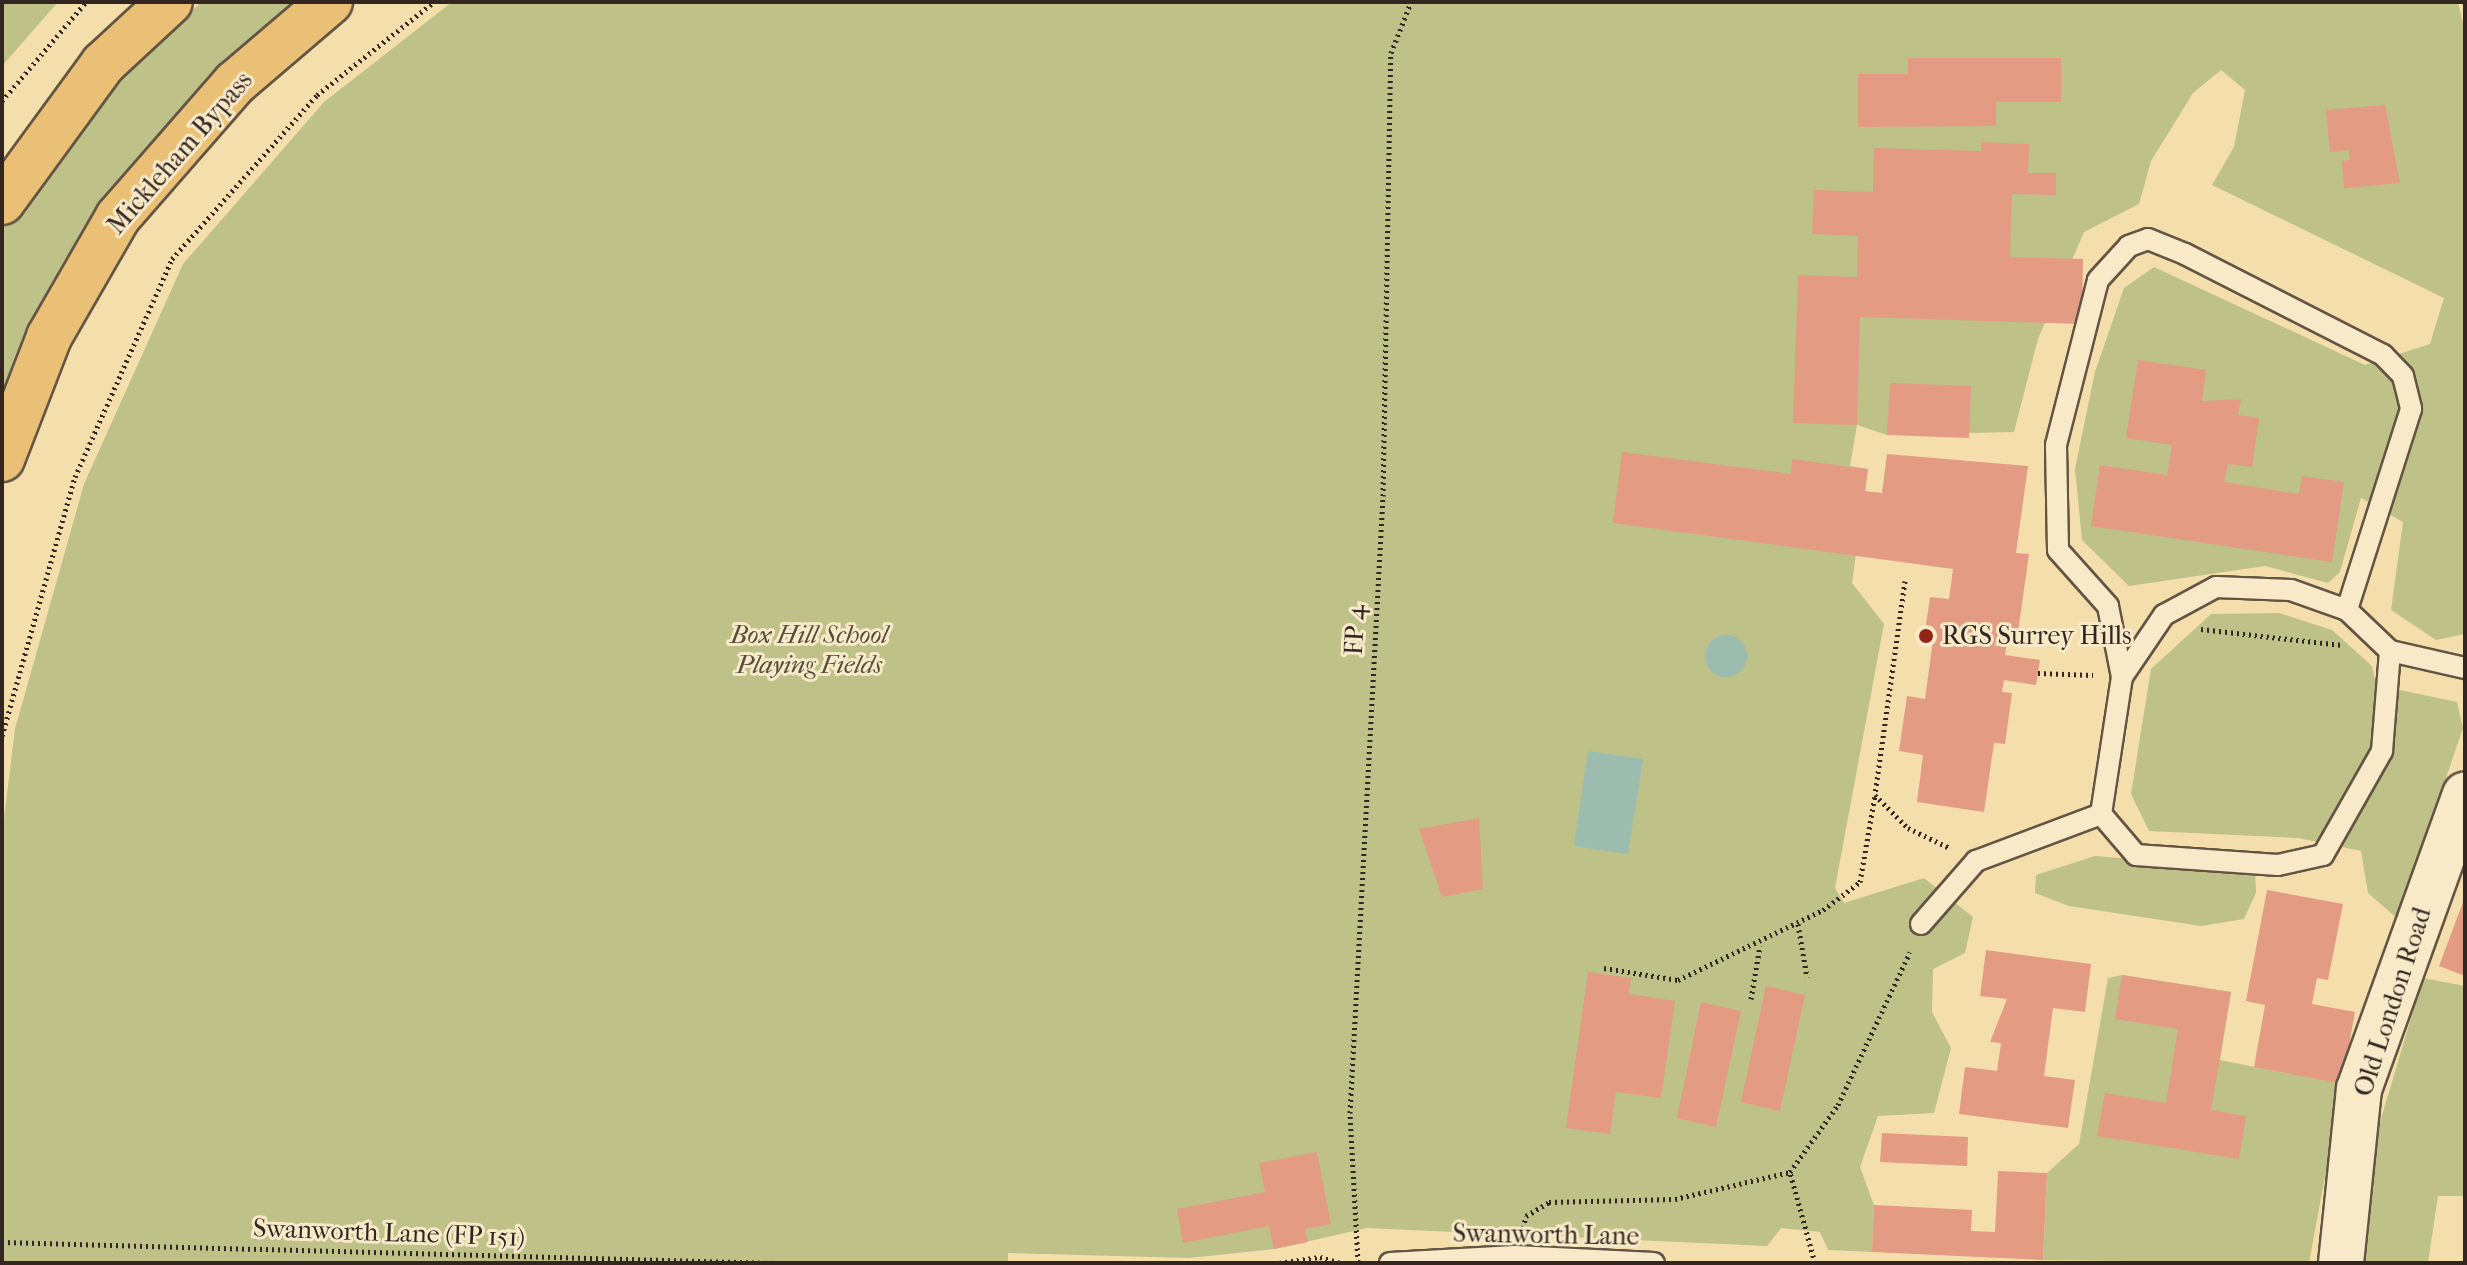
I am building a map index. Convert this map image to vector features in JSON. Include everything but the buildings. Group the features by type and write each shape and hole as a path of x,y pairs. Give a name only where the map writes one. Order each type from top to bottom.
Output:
{"highway":[{"path":"2,202 103,64 170,2"},
{"name":"Mickleham Bypass","path":"2,459 49,337 118,217 235,83 330,2"}],"main road":[{"name":"Old London Road","path":"2341,1263 2359,1089 2465,794"}],"lane":[{"path":"2347,610 2411,409 2403,376 2383,355 2345,334 2148,239 2129,246 2098,280 2056,445 2058,550 2108,606 2122,677 2101,814 2136,855 2278,865 2323,855 2382,751 2390,651"},
{"path":"2122,677 2157,624 2216,587 2291,590 2347,610 2390,651 2465,668"},
{"path":"1921,924 1976,861 2101,814"},
{"name":"Swanworth Lane","path":"1390,1263 1515,1256 1654,1263"}],"path":[{"path":"2,101 86,2"},
{"path":"2,736 75,477 172,259 317,95 434,2"},
{"name":"FP 4","path":"1358,1263 1350,1113 1383,496 1391,53 1411,2"},
{"path":"1604,968 1678,980 1760,945 1798,924 1860,882 1905,581"},
{"path":"2157,624 2390,651"},
{"path":"2038,673 2122,677"},
{"path":"1875,795 1908,828 1976,861"},
{"path":"1798,924 1807,977"},
{"path":"1515,1256 1526,1216 1549,1202 1675,1199 1790,1172 1872,1043 1921,924"},
{"path":"1751,999 1760,945"},
{"path":"1790,1172 1815,1263"},
{"name":"Swanworth Lane (FP 151)","path":"2,1242 774,1263"},
{"path":"1279,1263 1320,1257 1341,1263"}],"green space":[{"path":"2,2 58,2 2,66"},
{"path":"201,2 300,2 2,405 2,224 127,73"},
{"name":"Box Hill School Playing Fields","path":"452,2 2458,2 2465,32 2465,634 2436,640 2391,610 2403,522 2361,498 2340,572 2328,583 2265,566 2129,586 2082,540 2075,469 2095,372 2124,288 2154,267 2365,365 2430,344 2444,298 2212,185 2234,147 2245,90 2221,70 2193,93 2151,161 2139,204 2084,232 2038,339 2014,432 1887,435 1857,425 1850,466 1868,469 1852,583 1884,624 1835,888 1844,903 1924,878 1973,917 1965,953 1933,969 1932,1012 1951,1048 1934,1113 1878,1116 1860,1167 1874,1205 1872,1252 1828,1250 1820,1232 1781,1228 1767,1246 1367,1228 1274,1249 1189,1258 1008,1253 1008,1263 2,1263 2,835 15,729 84,484 183,264 324,102"},
{"path":"2279,613 2332,630 2372,666 2376,685 2457,702 2463,728 2398,919 2368,893 2361,851 2298,838 2149,831 2131,794 2151,669 2211,614"},
{"path":"2095,856 2255,869 2256,893 2244,919 2201,926 2069,906 2035,893 2036,875"},
{"path":"2122,975 2231,992 2220,1060 2342,1084 2309,1263 2043,1260 2047,1173 2079,1144 2108,978"},
{"path":"2423,978 2465,986 2465,1196 2438,1196 2428,1263 2363,1263 2377,1132"}],"shaded area":[{"path":"1726,635 1741,641 1747,656 1741,671 1726,677 1711,671 1705,656 1711,641"},
{"path":"1588,751 1643,759 1628,854 1574,846"}],"place":[{"name":"RGS Surrey Hills","path":"1926,636"}]}
